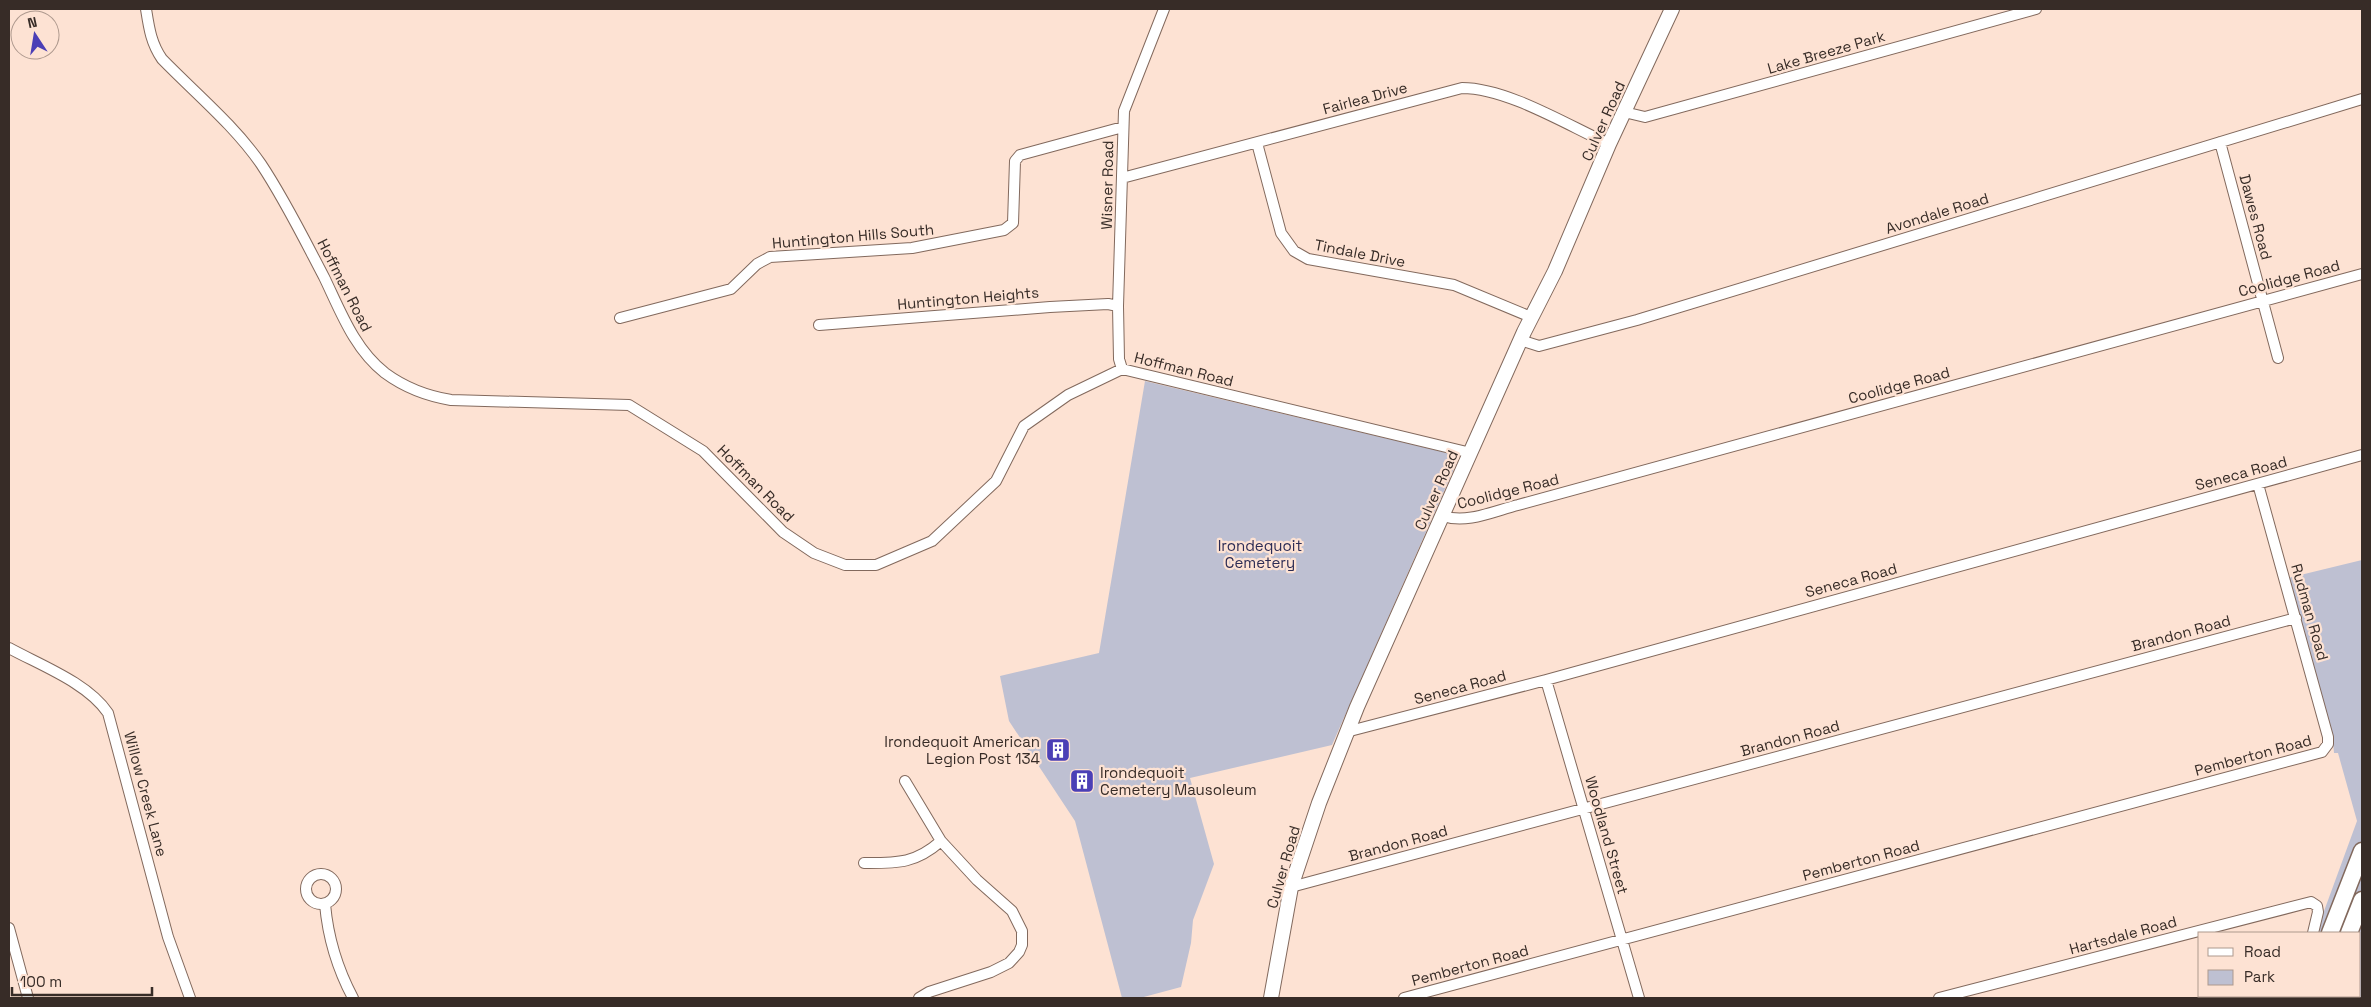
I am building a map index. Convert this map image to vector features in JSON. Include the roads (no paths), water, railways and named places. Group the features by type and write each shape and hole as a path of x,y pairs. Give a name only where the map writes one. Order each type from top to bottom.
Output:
{"main road":[{"name":"Culver Road","path":"1271,998 1291,887 1311,826 1346,732 1520,340 1555,271 1609,144 1672,9"},
{"path":"2330,932 2362,851"},
{"path":"2349,932 2362,900"}],"street":[{"name":"Hoffman Road","path":"146,9 150,37 155,48 165,62 238,136 260,163 281,196 353,335 373,362 384,372 416,390 451,400 629,405 703,451 783,532 814,553 845,565 876,565 932,541 996,481 1024,426 1068,395 1122,369 1471,453"},
{"name":"Wisner Road","path":"1122,369 1119,359 1118,306 1124,111 1164,9"},
{"name":"Lake Breeze Park","path":"1624,112 1646,118 2036,9"},
{"name":"Fairlea Drive","path":"1122,178 1454,90 1476,88 1508,97 1609,144"},
{"name":"Avondale Road","path":"1520,340 1539,346 1602,330 2362,99"},
{"name":"Huntington Hills South","path":"620,318 731,290 757,264 770,257 919,247 1004,230 1013,223 1015,161 1020,155 1123,128"},
{"name":"Dawes Road","path":"2220,142 2278,358"},
{"name":"Tindale Drive","path":"1257,143 1281,233 1289,246 1301,256 1323,263 1454,285 1531,317"},
{"name":"Coolidge Road","path":"1443,516 1454,519 1466,519 1510,508 2362,274"},
{"name":"Huntington Heights","path":"819,326 1050,306 1108,304 1118,306"},
{"name":"Seneca Road","path":"1346,732 1546,680 2362,455"},
{"name":"Rudman Road","path":"2258,484 2328,737 2326,749"},
{"name":"Brandon Road","path":"1291,887 2296,618"},
{"name":"Willow Creek Lane","path":"9,648 82,688 98,699 108,713 168,937 190,998"},
{"name":"Woodland Street","path":"1546,680 1639,998"},
{"name":"Pemberton Road","path":"1404,998 2313,755 2326,749"},
{"path":"905,781 941,842 971,873 1006,904 1017,918 1023,938 1019,952 1001,968 929,992 919,998"},
{"path":"864,862 907,861 923,855 941,842"},
{"name":"Hartsdale Road","path":"2200,932 2307,903 2315,903 2318,912 2313,932"},
{"path":"324,904 330,943 339,970 353,998"},
{"path":"9,928 28,998"},
{"name":"Hartsdale Road","path":"1939,998 1972,994 2198,933"}],"place":[{"name":"Irondequoit American Legion Post 134","path":"1058,750"},
{"name":"Irondequoit Cemetery Mausoleum","path":"1082,781"}],"park label":[{"name":"Irondequoit Cemetery","path":"1260,554"}]}
